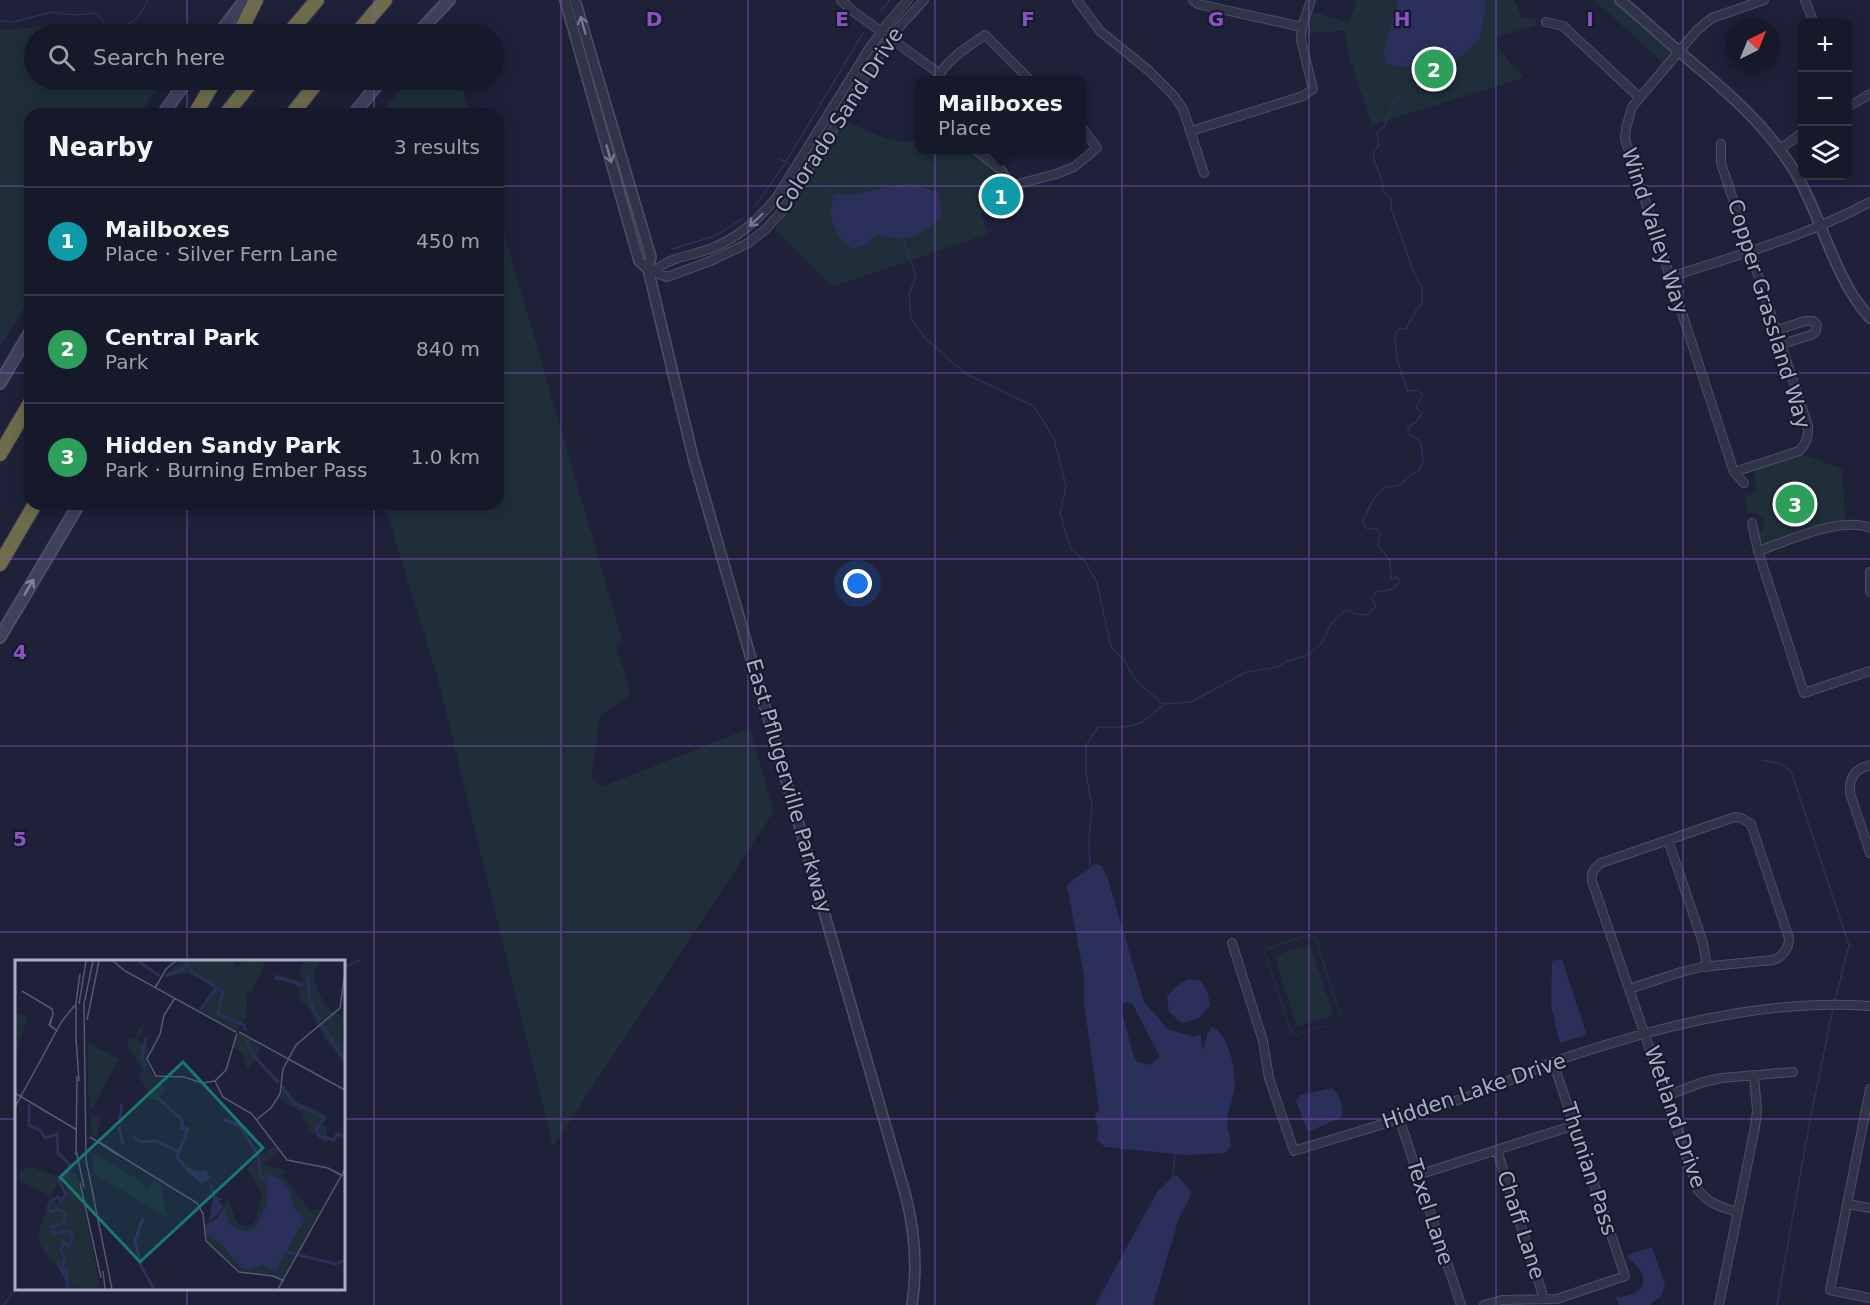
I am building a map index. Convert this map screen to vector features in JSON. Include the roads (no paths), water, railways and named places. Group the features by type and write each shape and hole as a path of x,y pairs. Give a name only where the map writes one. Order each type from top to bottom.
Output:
{"highway":[{"path":"244,24 255,0"},
{"path":"297,24 317,0"},
{"path":"365,24 385,0"},
{"path":"199,108 209,90"},
{"path":"231,108 245,90"},
{"path":"297,108 311,90"},
{"path":"0,454 24,413"},
{"path":"0,564 32,510"}],"main road":[{"path":"227,24 245,0"},
{"path":"426,24 449,0"},
{"path":"167,108 180,90"},
{"path":"359,108 373,90"},
{"path":"0,383 24,342"},
{"path":"0,637 74,510"}],"street":[{"name":"East Pflugerville Parkway","path":"565,0 639,261 650,272"},
{"name":"East Pflugerville Parkway","path":"575,0 651,257 650,272 693,457 905,1193 915,1248 916,1271 912,1305"},
{"path":"842,0 854,12 938,76"},
{"name":"Colorado Sand Drive","path":"650,272 663,264 711,249 735,237 765,212 777,197 881,32 908,0"},
{"name":"Colorado Sand Drive","path":"650,272 667,277 713,260 748,243 765,230 798,188 889,38 924,0"},
{"path":"1077,0 1100,31 1148,70 1174,96 1183,109 1204,173"},
{"path":"1193,0 1198,4 1302,27"},
{"path":"1220,9 1223,0"},
{"path":"1191,131 1303,96 1313,89 1301,40 1302,27 1311,0"},
{"path":"1620,0 1748,111 1765,129 1796,175 1853,296 1870,318"},
{"name":"Wind Valley Way","path":"1744,483 1734,472 1625,139 1632,107 1703,24 1712,18 1764,0"},
{"path":"1806,0 1812,18"},
{"path":"1546,22 1563,26 1639,97"},
{"path":"940,76 963,51 985,34 1025,76"},
{"path":"583,64 595,85 608,130 614,139 617,139"},
{"path":"1852,105 1870,94"},
{"path":"981,154 1001,170 1011,186 1074,167 1097,148 1086,133"},
{"path":"1780,149 1798,136"},
{"name":"Copper Grassland Way","path":"1721,144 1721,164 1808,426 1806,444 1799,451 1734,472"},
{"path":"1670,278 1751,252 1870,202"},
{"path":"1777,330 1805,321 1813,321 1817,325 1816,331 1811,335 1782,345"},
{"path":"1752,524 1758,551 1803,693 1870,671"},
{"path":"1758,551 1834,526 1849,524 1870,528"},
{"path":"1870,572 1870,592"},
{"path":"1870,765 1861,767 1854,773 1850,783 1850,793 1870,853"},
{"path":"1629,989 1707,966 1778,958 1787,949 1789,938 1751,824 1747,820 1735,818 1668,840 1703,943 1707,966"},
{"name":"Wetland Drive","path":"1668,840 1601,863 1593,869 1591,876 1698,1190 1713,1204 1737,1212"},
{"name":"Hidden Lake Drive","path":"1232,943 1263,1041 1269,1078 1294,1151 1496,1087 1553,1062 1646,1034 1712,1018 1757,1011 1848,1004 1870,1006"},
{"name":"Thunian Pass","path":"1544,1299 1557,1299 1625,1276 1553,1062"},
{"path":"1666,1096 1703,1082 1722,1078 1793,1072"},
{"path":"1719,1305 1755,1127 1757,1111 1754,1076"},
{"path":"1870,1089 1830,1290 1870,1298"},
{"name":"Texel Lane","path":"1399,1118 1461,1305"},
{"path":"1419,1175 1575,1125"},
{"name":"Chaff Lane","path":"1497,1150 1544,1299"},
{"path":"1848,1204 1870,1208"},
{"path":"1484,1305 1502,1300 1544,1299"}],"water":[{"path":"1398,0 1484,0 1486,6 1480,38 1458,59 1432,67 1392,66 1385,62 1384,50"},
{"path":"910,183 939,193 942,216 927,230 905,238 877,235 865,245 853,249 836,232 831,209 836,194 850,195"},
{"path":"1094,864 1102,866 1108,879 1144,1002 1168,1029 1194,1037 1201,1034 1203,1050 1208,1032 1212,1027 1223,1037 1227,1045 1235,1083 1227,1122 1231,1146 1225,1153 1186,1155 1105,1147 1097,1140 1095,1114 1099,1111 1084,1003 1084,976 1067,886","holes":["1125,1002 1133,1005 1160,1057 1149,1065 1138,1062 1134,1057 1122,1013"]},
{"path":"1562,959 1586,1033 1562,1043 1559,1041 1551,1005 1552,961"},
{"path":"1188,979 1201,981 1208,994 1210,1005 1198,1019 1182,1023 1169,1012 1167,996"},
{"path":"1332,1088 1340,1101 1342,1117 1310,1131 1307,1130 1296,1101 1300,1095"},
{"path":"1176,1174 1192,1193 1179,1218 1153,1305 1095,1305 1157,1192"},
{"path":"1652,1247 1665,1285 1662,1295 1650,1305 1619,1305 1616,1297 1633,1294 1643,1285 1640,1270 1628,1259 1628,1255"}],"waterway":[{"path":"128,24 137,18 148,0"},
{"path":"880,12 890,0"},
{"path":"0,21 14,22 52,12 74,15 97,13 105,24"},
{"path":"755,206 786,162 863,33"},
{"path":"1407,79 1411,65"},
{"path":"1090,871 1089,839 1092,806 1086,773 1086,746 1098,727 1135,725 1148,718 1164,704 1191,702 1246,672 1278,667 1287,661 1306,656 1321,644 1331,624 1346,610 1367,615 1376,606 1372,599 1377,590 1381,592 1393,589 1400,581 1396,577 1391,580 1390,561 1378,545 1380,532 1366,528 1362,522 1378,493 1387,487 1399,485 1411,474 1419,471 1423,460 1421,442 1408,433 1408,427 1416,422 1422,413 1416,408 1423,394 1417,390 1408,391 1398,363 1395,334 1399,329 1406,329 1416,310 1422,304 1422,287 1414,273 1391,208 1392,200 1384,191 1374,157 1374,150 1379,145 1377,133 1385,125 1394,102 1398,98"},
{"path":"780,159 790,164"},
{"path":"814,180 835,197"},
{"path":"672,249 715,236 742,219"},
{"path":"902,238 916,276 909,294 911,318 925,338 966,374 1034,406 1054,439 1066,486 1060,513 1071,549 1085,561 1097,583 1111,647 1125,661 1135,680 1163,704"},
{"path":"1762,760 1782,764 1791,771 1849,945 1835,1001"},
{"path":"345,968 360,960"},
{"path":"1777,1305 1810,1120 1833,1009"},
{"path":"1172,1179 1175,1154"},
{"path":"4,1305 15,1288"}],"place":[{"name":"Central Park","path":"1434,69"},
{"name":"Mailboxes","path":"1001,196"},
{"name":"Hidden Sandy Park","path":"1795,504"}]}
